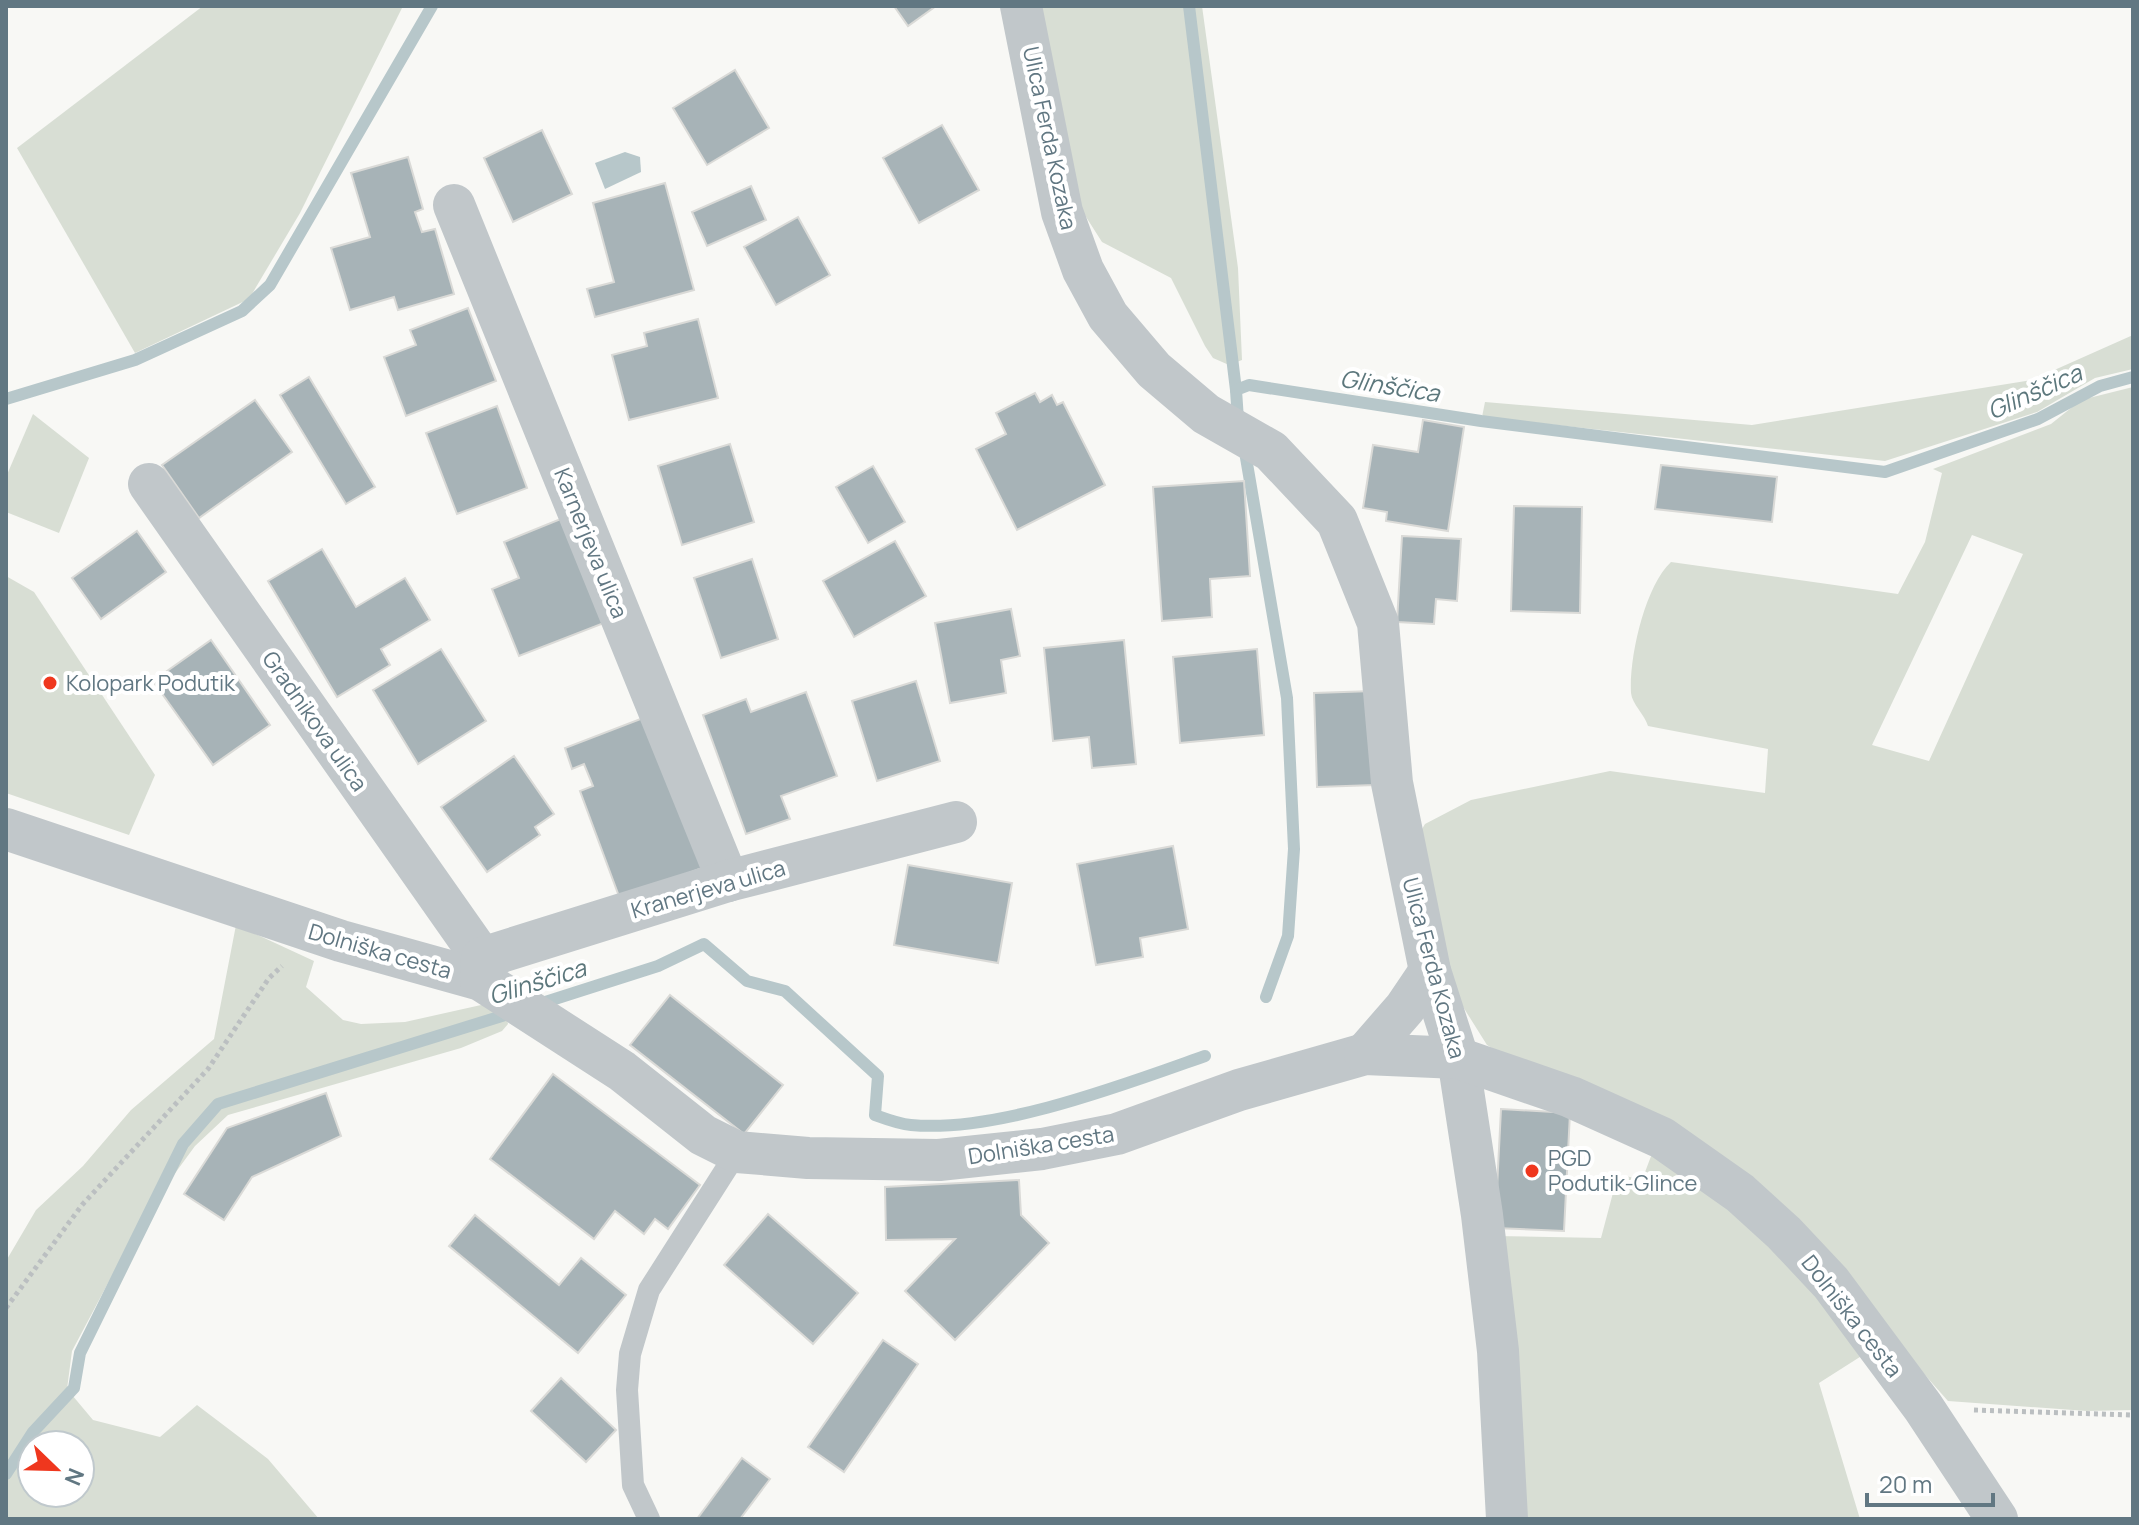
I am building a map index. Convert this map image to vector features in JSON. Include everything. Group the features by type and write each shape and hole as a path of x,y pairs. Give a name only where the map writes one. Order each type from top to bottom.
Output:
{"street":[{"name":"Ulica Ferda Kozaka","path":"1021,6 1062,212 1083,270 1108,316 1154,370 1206,414 1271,451 1337,521 1378,623 1392,783 1430,971 1458,1058 1498,1351 1507,1519"},
{"name":"Karnerjeva ulica","path":"454,205 728,881"},
{"name":"Gradnikova ulica","path":"149,484 491,977"},
{"name":"Kranerjeva ulica","path":"491,977 728,881 956,822"},
{"name":"Dolniška cesta","path":"6,829 341,941 491,977 622,1071 703,1135 737,1152 808,1158 939,1160 1042,1149 1117,1134 1239,1090 1365,1054 1458,1058 1571,1097 1662,1138 1740,1193 1831,1283 1923,1407 1997,1519"},
{"path":"1365,1054 1405,1008 1430,971"}],"lane":[{"path":"649,1519 633,1485 627,1390 630,1354 649,1290 737,1152"}],"path":[{"path":"6,1308 82,1205 208,1069 269,978 288,959 341,941"},
{"path":"1923,1407 2133,1415"}],"shaded area":[{"path":"203,6 403,6 300,213 249,299 135,353 17,148"},
{"path":"1033,6 1202,6 1238,268 1242,360 1229,365 1213,358 1171,278 1102,242 1074,198"},
{"path":"625,152 640,157 641,172 605,189 595,163"},
{"path":"2133,335 2133,369 2095,378 2037,412 1885,461 1482,417 1485,402 1752,425 2032,380"},
{"path":"2133,387 2133,1410 2087,1411 1948,1401 1810,1245 1487,1045 1460,1002 1415,841 1425,824 1471,800 1610,771 1765,793 1768,749 1648,726 1634,701 1631,678 1640,623 1662,573 1671,562 1898,594 1925,542 1942,473 1933,469 2051,424 2081,400","holes":["1972,535 2023,554 1929,761 1872,745"]},
{"path":"33,414 89,458 59,533 6,512 6,477"},
{"name":"Kolopark Podutik","path":"6,576 34,592 155,775 129,835 6,793"},
{"path":"236,925 314,961 306,987 343,1020 361,1024 405,1022 490,1003 505,1007 508,1024 502,1031 461,1048 228,1115 195,1146 143,1217 72,1351 67,1389 93,1420 160,1437 197,1405 268,1459 319,1519 6,1519 6,1261 36,1210 83,1166 131,1110 214,1039"},
{"path":"1653,1151 1782,1249 1863,1355 1819,1383 1860,1519 1521,1519 1494,1236 1601,1238 1618,1174 1642,1180"}],"building":[{"path":"894,6 936,6 908,26"},
{"path":"735,70 769,128 707,165 673,108"},
{"path":"942,125 979,190 919,223 883,158"},
{"path":"542,130 572,194 513,222 484,158"},
{"path":"408,157 423,209 415,212 422,232 435,229 454,294 398,310 394,297 350,310 331,248 370,237 351,173"},
{"path":"665,183 694,290 595,317 587,289 614,282 593,203"},
{"path":"751,186 766,220 707,246 692,212"},
{"path":"798,217 830,275 776,305 744,247"},
{"path":"468,308 496,381 406,416 384,357 416,345 410,330"},
{"path":"698,319 718,398 629,420 612,355 647,346 644,333"},
{"path":"309,377 375,487 346,504 280,395"},
{"path":"1035,393 1040,402 1052,395 1057,405 1063,402 1105,485 1017,530 976,449 1006,434 996,413"},
{"path":"255,400 292,452 199,518 162,465"},
{"path":"497,406 527,488 457,514 426,433"},
{"path":"1423,420 1464,427 1448,531 1386,521 1387,512 1363,508 1373,445 1418,452"},
{"path":"730,444 754,522 682,545 658,466"},
{"path":"1661,465 1777,477 1772,522 1655,509"},
{"path":"873,466 905,522 868,543 836,487"},
{"path":"1244,481 1250,576 1210,579 1212,617 1162,621 1153,487"},
{"path":"1514,506 1582,507 1580,613 1511,611"},
{"path":"563,518 604,623 519,656 492,589 519,578 504,542"},
{"path":"137,531 166,572 101,619 72,578"},
{"path":"1402,536 1461,539 1457,601 1436,599 1434,624 1397,622"},
{"path":"895,541 926,596 854,637 823,581"},
{"path":"322,549 356,607 405,578 430,620 381,649 390,665 337,697 268,581"},
{"path":"752,559 778,639 721,658 694,578"},
{"path":"1011,609 1020,656 1001,660 1006,693 950,703 935,623"},
{"path":"211,640 270,725 213,765 153,681"},
{"path":"1124,640 1136,764 1092,768 1089,737 1053,741 1044,648"},
{"path":"441,649 486,721 418,764 373,690"},
{"path":"1257,649 1264,735 1180,743 1173,657"},
{"path":"916,681 940,761 877,781 852,701"},
{"path":"1373,691 1375,785 1317,787 1314,693"},
{"path":"806,692 837,776 781,796 790,819 746,834 703,715 746,699 751,712"},
{"path":"643,718 705,867 620,899 580,791 593,786 584,764 572,769 565,748"},
{"path":"514,756 554,814 535,827 540,835 487,872 441,807"},
{"path":"1173,846 1188,929 1140,938 1143,957 1096,965 1077,864"},
{"path":"908,865 1012,883 998,963 894,945"},
{"path":"670,995 783,1085 744,1134 630,1045"},
{"path":"553,1074 700,1185 668,1229 655,1219 644,1234 615,1211 594,1239 490,1159"},
{"path":"326,1093 341,1136 252,1177 224,1220 184,1194 227,1128"},
{"name":"PGD Podutik-Glince","path":"1501,1109 1570,1113 1564,1231 1495,1228"},
{"path":"1019,1180 1021,1215 1049,1243 955,1340 905,1291 955,1239 886,1240 885,1187"},
{"path":"768,1214 858,1293 813,1344 724,1265"},
{"path":"475,1215 559,1285 581,1258 626,1295 578,1353 449,1246"},
{"path":"883,1340 918,1364 844,1472 808,1447"},
{"path":"561,1378 616,1430 586,1462 531,1411"},
{"path":"742,1458 770,1479 740,1519 697,1519"}],"waterway":[{"path":"6,399 135,360 242,311 270,285 432,6"},
{"path":"1189,6 1236,390"},
{"name":"Glinščica","path":"1238,420 1236,390 1249,385 1481,421 1885,472 2038,419 2100,386 2133,377"},
{"name":"Glinščica","path":"1244,446 1287,698 1294,849 1288,936 1266,997"},
{"name":"Glinščica","path":"536,1005 658,966 704,944 747,981 785,991 878,1076 875,1115 911,1125 945,1126 1020,1114 1099,1093 1205,1056"},
{"name":"Glinščica","path":"6,1474 33,1432 74,1388 80,1353 183,1144 218,1104 515,1012"}],"place":[{"name":"Kolopark Podutik","path":"50,683"},
{"name":"PGD Podutik-Glince","path":"1532,1171"}]}
